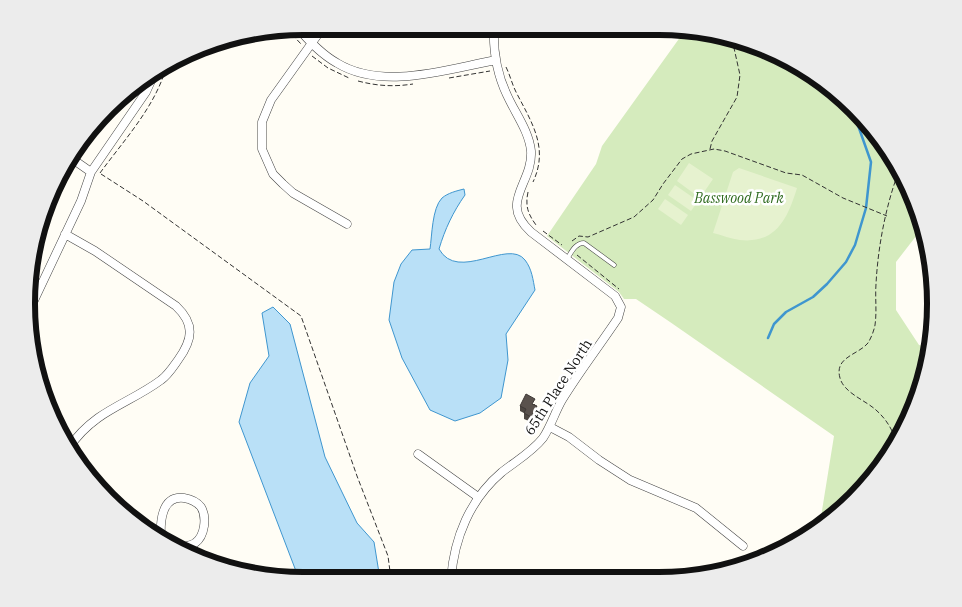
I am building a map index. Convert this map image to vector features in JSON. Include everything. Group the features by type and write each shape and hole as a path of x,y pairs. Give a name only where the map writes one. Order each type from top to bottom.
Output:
{"street":[{"path":"304,35 323,54 338,64 355,72 372,76 390,78 409,76 496,60"},
{"path":"318,35 271,100 262,122 262,149 273,174 293,193 347,224"},
{"name":"65th Place North","path":"452,572 459,535 478,497 500,474 534,447 550,426 561,401 618,318 621,307 615,296 531,232 521,221 516,209 517,199 530,163 531,152 529,141 506,94 496,60 494,35"},
{"path":"35,297 81,201 92,172 146,92 150,83"},
{"path":"76,161 92,172"},
{"path":"65,234 95,251 176,306 188,322 190,332 184,351 162,379 96,420 74,443"},
{"path":"550,426 570,437 599,460 630,480 696,508 743,546"},
{"path":"418,454 478,497"},
{"path":"161,531 162,515 169,502 178,498 191,500 201,507 204,530 193,544 188,545"}],"lane":[{"path":"567,259 576,245 584,243 614,265"}],"path":[{"path":"293,36 328,68 350,78"},
{"path":"710,150 712,141 737,97 740,75 733,46"},
{"path":"448,78 506,67 512,84 538,138 540,153 538,170 532,184"},
{"path":"357,80 396,87 414,84"},
{"path":"566,249 579,236 588,237 634,217 653,200 682,159 691,154 710,150 725,151 786,173 802,176 843,198 887,216"},
{"path":"92,172 100,173 143,201 301,316 356,476 388,556 390,572"},
{"path":"893,433 891,427 875,409 846,388 840,381 838,371 842,362 848,356 868,342 875,328 876,284 887,216 897,180"},
{"path":"529,190 526,203 529,216 537,226 616,285 621,291"}],"green space":[{"name":"Basswood Park","path":"681,36 694,37 728,44 761,55 808,80 836,102 860,126 872,140 891,169 907,201 918,234 896,262 896,310 919,345 924,346 922,356 907,406 882,453 860,481 821,518 834,436 636,299 624,299 619,292 547,236 596,164 602,146"},
{"path":"689,163 713,179 700,198 677,181"},
{"path":"739,168 797,188 785,218 772,233 763,238 740,240 713,233 733,172"},
{"path":"675,185 698,201 691,211 668,195"},
{"path":"665,199 688,215 681,225 658,209"}],"water":[{"path":"464,189 465,195 450,221 439,249 447,258 458,262 470,262 507,254 517,255 525,260 529,267 535,290 506,334 508,360 501,398 480,413 455,421 430,410 402,358 389,320 394,282 401,264 412,250 430,249 436,208 442,198 455,191"},
{"path":"273,307 290,324 325,457 357,523 374,542 379,572 296,572 239,422 250,383 269,356 262,313"}],"building":[{"path":"526,394 535,399 532,404 537,406 531,417 524,413 526,409 520,406"}],"waterway":[{"path":"768,338 774,324 786,312 813,297 827,284 846,262 855,245 866,208 871,162 857,123"}]}
